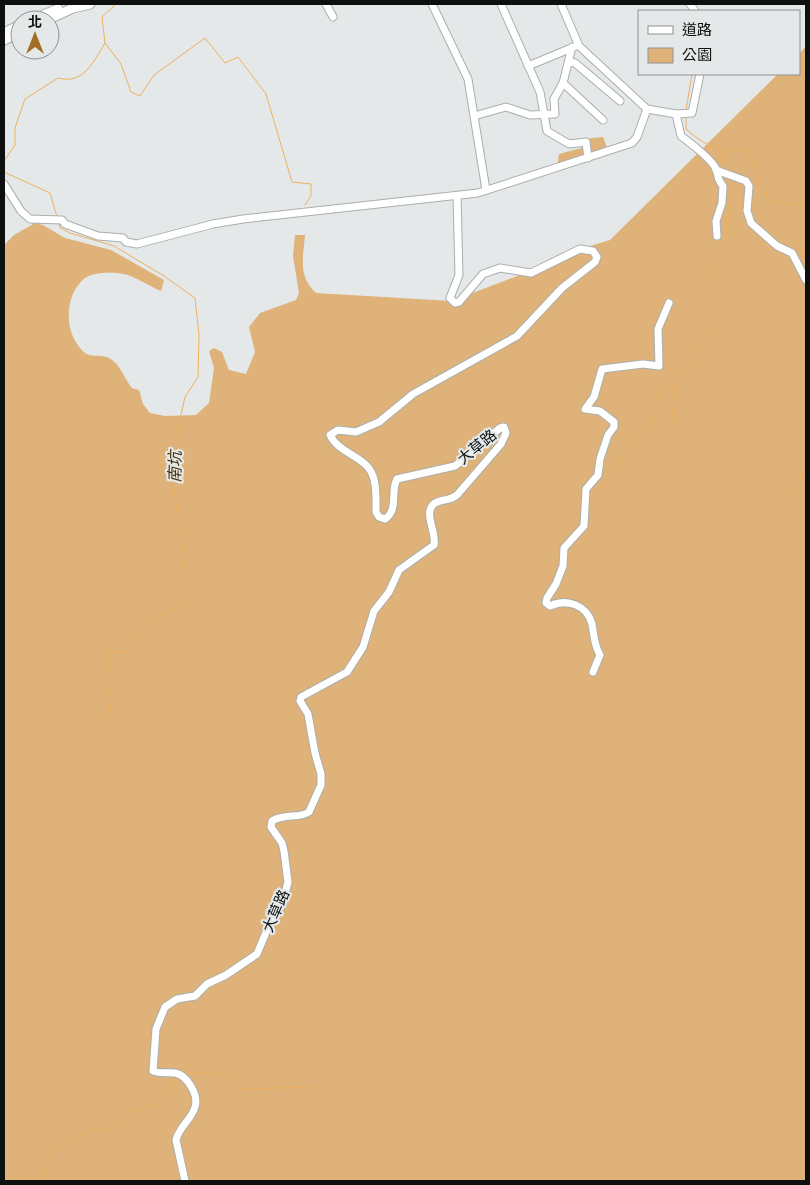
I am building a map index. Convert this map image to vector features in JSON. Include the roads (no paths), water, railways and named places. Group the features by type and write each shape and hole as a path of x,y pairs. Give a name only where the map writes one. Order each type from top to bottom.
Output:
{"main road":[{"path":"57,10 72,4"},
{"path":"60,14 72,8 90,4"}],"street":[{"path":"326,4 333,17"},
{"path":"432,4 466,73 486,190"},
{"path":"501,4 540,92 547,131 569,144 586,142 588,158"},
{"path":"561,4 575,47 647,109 676,114 692,113 700,75"},
{"path":"474,116 506,107 530,115 556,114 554,99 563,83 575,47"},
{"path":"528,66 575,47"},
{"path":"570,62 575,63 620,101"},
{"path":"563,83 603,120"},
{"path":"4,184 21,211 30,219 58,220 98,236 123,238 131,245 213,224 244,219 478,193 632,143 637,137 647,109"},
{"path":"676,114 681,136 698,149 719,171 746,181 749,186 748,211 751,222 777,246 792,253 806,280"},
{"path":"717,236 716,221 724,192 717,178 719,171"},
{"name":"大草路","path":"186,1181 176,1140 177,1133 195,1106 194,1092 177,1073 163,1074 153,1071 156,1029 166,1008 176,1000 194,996 207,984 226,975 257,954 270,923 287,892 288,882 284,851 282,843 271,827 272,821 285,815 303,815 309,812 321,779 308,714 300,701 301,697 338,677 356,660 370,628 374,611 389,592 399,570 434,545 435,533 429,511 431,507 436,502 452,499 457,495 501,444 506,433 504,427 500,428 455,466 397,479 394,484 393,507 390,516 385,519 379,517 376,512 372,474 364,463 345,451 330,435 338,430 356,432 379,422 413,394 517,336 562,288 595,262 597,256 594,250 580,249 531,273 500,268 477,278 459,302 454,303 450,298 459,275 457,196"},
{"path":"594,672 600,655 596,648 588,616 571,602 564,601 550,606 546,603 563,566 564,548 584,526 586,489 598,475 600,459 608,435 614,428 614,422 606,414 585,409 594,397 599,372 602,369 642,364 659,366 658,330 669,303"}],"waterway":[{"path":"685,4 690,10"},
{"path":"105,43 102,17 115,5"},
{"path":"4,161 15,145 15,128 25,99 58,78 75,78 81,75 92,64 105,43 121,64 131,92 140,96 154,75 205,38 225,63 238,57 266,94 292,182 311,184 311,196 305,205"},
{"path":"686,110 692,75"},
{"path":"686,117 686,129 701,141 721,149 747,150 757,170 759,184 768,198 783,204 806,202"},
{"path":"721,170 723,150"},
{"name":"南坑","path":"4,172 50,193 57,217"},
{"path":"721,176 725,184"},
{"path":"588,500 614,477 631,436 652,422 661,390 675,386 676,377 695,363 697,349 711,330 712,275 728,242 729,194 727,187"},
{"path":"795,203 796,240 806,258"},
{"name":"南坑","path":"34,801 111,712 106,667 107,651 127,652 148,622 163,613 186,605 185,566 173,481 175,449 185,397 198,377 199,335 195,298 164,276 114,246 70,233 60,228 59,223"},
{"path":"675,387 672,416 678,424"},
{"path":"783,507 806,470"},
{"path":"568,529 582,507"},
{"path":"186,1074 190,1072 233,1076 245,1089 310,1087"},
{"path":"17,1181 26,1178 41,1178 54,1147 63,1142 75,1141 92,1129 106,1132 133,1112 164,1100 174,1081 180,1078"}]}
